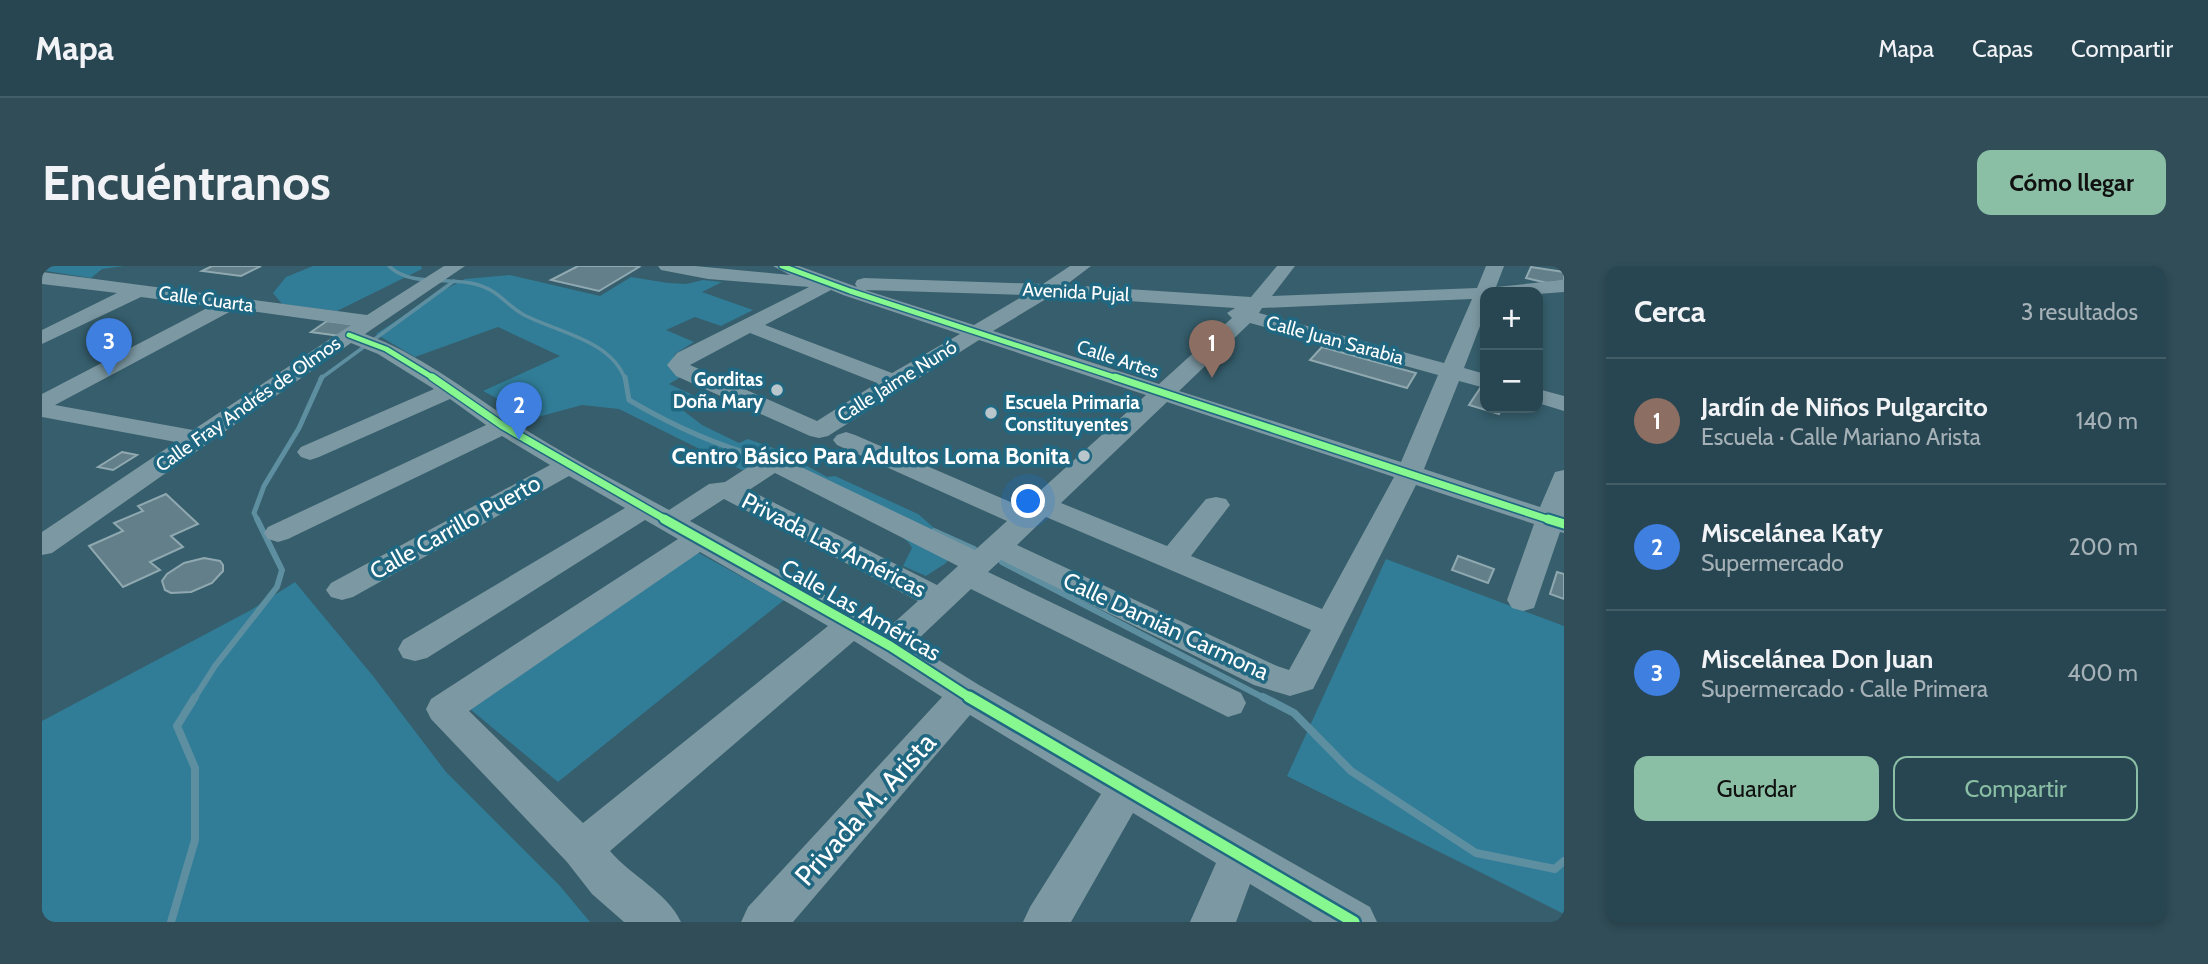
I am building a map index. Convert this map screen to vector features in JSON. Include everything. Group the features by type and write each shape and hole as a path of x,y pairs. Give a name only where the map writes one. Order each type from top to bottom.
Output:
{"street":[{"name":"Avenida Pujal","path":"667,266 708,274 831,283 1047,290 1184,298"},
{"name":"Calle Artes","path":"782,266 1557,522"},
{"path":"748,325 863,266"},
{"path":"890,646 1036,513 1250,310 1286,266"},
{"name":"Calle Damián Carmona","path":"1490,287 1495,266"},
{"name":"Calle Juan Sarabia","path":"1074,267 1184,298 1250,310 1480,379"},
{"name":"Calle Jaime Nunó","path":"748,325 685,358 678,365 684,371 819,431 894,382 1047,290 1074,267"},
{"name":"Calle Fray Andrés de Olmos","path":"42,546 199,439 367,336 409,295 451,269"},
{"name":"Calle Cuarta","path":"48,282 139,290 232,303 367,336"},
{"path":"1543,288 1564,286"},
{"path":"42,338 139,290"},
{"path":"1250,310 1480,294"},
{"path":"42,403 232,303"},
{"name":"Calle Damián Carmona","path":"981,562 1266,676 1290,683 1301,680 1409,473 1480,312"},
{"path":"748,325 894,382"},
{"name":"Calle Las Américas","path":"367,336 503,426 655,516 890,646 966,695 1353,922"},
{"path":"310,452 451,390"},
{"path":"1543,398 1564,404"},
{"path":"42,410 199,439"},
{"path":"278,533 503,426"},
{"path":"846,440 1036,513 1172,559 1329,625"},
{"path":"415,649 655,516 719,490 730,491 774,462 981,562 1228,703"},
{"name":"Calle Carrillo Puerto","path":"342,590 569,465"},
{"path":"1523,600 1557,522 1564,478"},
{"name":"Privada Las Américas","path":"730,491 939,599"},
{"path":"1172,559 1216,505"},
{"path":"658,922 607,880 582,849 444,709 699,539"},
{"name":"Calle Las Américas","path":"582,849 851,625"},
{"name":"Privada M. Arista","path":"764,922 966,695"},
{"path":"1046,922 1126,789"},
{"path":"1213,922 1241,854"}],"shaded area":[{"path":"51,266 124,266 102,269 91,278 46,271"},
{"path":"313,266 421,266 422,269 337,311 282,304 273,293 286,277"},
{"path":"510,275 600,296 631,277 686,284 703,280 722,282 702,292 753,310 721,326 695,317 666,330 694,342 675,354 672,363 686,374 669,384 693,395 676,405 702,425 739,443 748,439 779,450 827,477 835,476 918,514 955,546 946,563 926,576 903,566 912,548 909,543 867,507 795,472 748,473 619,409 582,405 534,418 483,391 560,356 498,327 415,357 376,334 465,279"},
{"path":"697,552 784,600 558,782 470,709"},
{"path":"1386,559 1564,626 1564,914 1287,776"},
{"path":"295,582 373,676 446,772 560,886 590,922 42,922 42,721 251,610"}],"building":[{"path":"212,266 261,266 241,276 202,271"},
{"path":"578,266 639,267 599,291 551,280"},
{"path":"1531,267 1564,272 1564,281 1547,283 1526,278"},
{"path":"327,321 357,325 340,336 311,332"},
{"path":"1322,347 1416,373 1407,388 1310,360"},
{"path":"1480,388 1480,408 1469,405"},
{"path":"122,452 137,455 113,470 98,467"},
{"path":"166,494 198,524 171,536 183,547 150,562 160,570 123,587 89,546 123,531 114,523 143,511 138,506"},
{"path":"1458,556 1494,569 1488,583 1452,570"},
{"path":"204,558 220,561 223,565 223,571 212,583 191,592 171,593 165,590 162,581 167,574 184,563"},
{"path":"1557,572 1564,574 1564,599 1550,594"}],"waterway":[{"path":"389,266 407,277 453,281"},
{"path":"322,378 453,281"},
{"path":"453,281 475,284 491,290 524,315 596,346 618,366 625,379"},
{"path":"625,377 629,400 696,434 767,459"},
{"path":"257,519 254,513 264,486 299,428 322,378"},
{"path":"194,699 215,666 277,587 282,570 257,519"},
{"path":"934,531 974,549"},
{"path":"1002,562 1266,699"},
{"path":"171,922 195,840 195,768 177,726 195,697"},
{"path":"1263,697 1294,713 1351,771 1476,853 1555,869 1564,861"}],"cycle path":[{"path":"782,266 850,291 1564,524"},
{"path":"349,335 386,349 473,403 503,426 890,646 966,695 1354,922"}],"place":[{"name":"Miscelánea Don Juan","path":"109,376"},
{"name":"Jardín de Niños Pulgarcito","path":"1212,378"},
{"name":"Gorditas Doña Mary","path":"777,390"},
{"name":"Escuela Primaria Constituyentes","path":"991,413"},
{"name":"Miscelánea Katy","path":"519,440"},
{"name":"Centro Básico Para Adultos Loma Bonita","path":"1084,456"}]}
